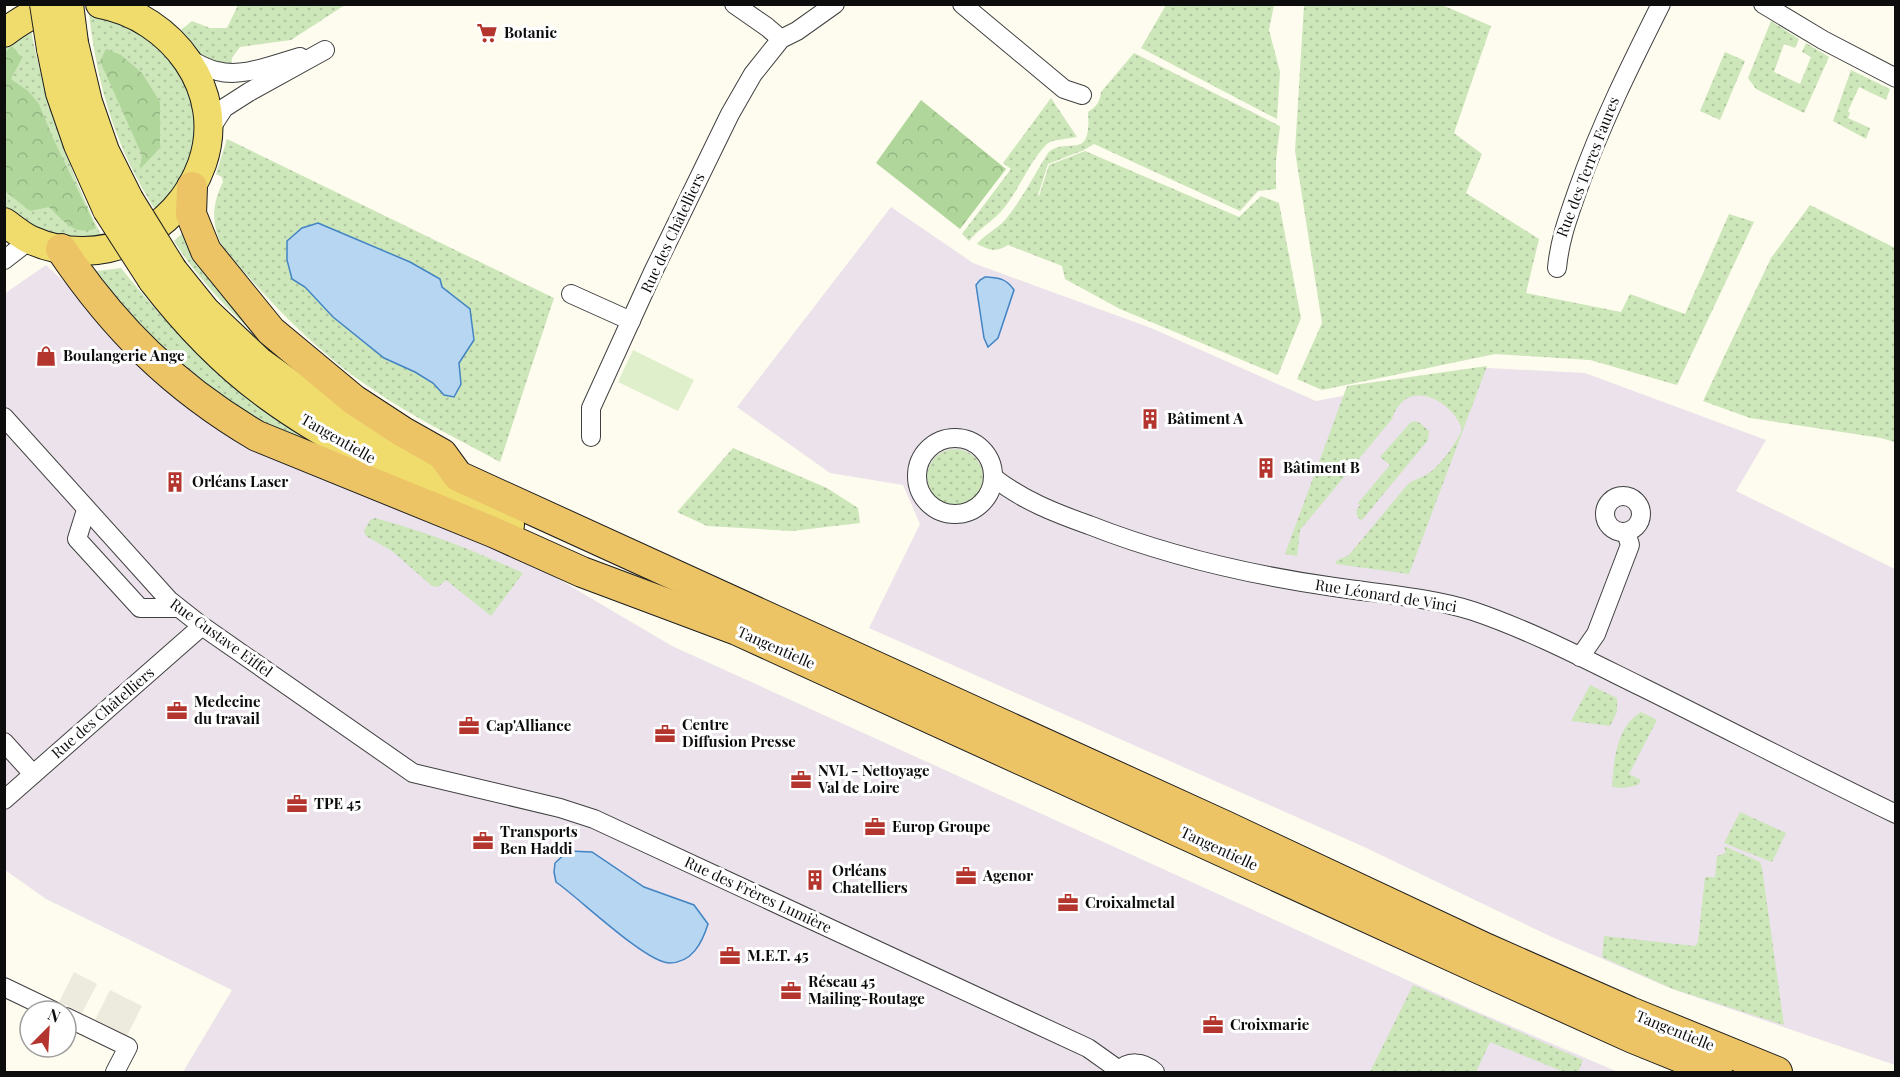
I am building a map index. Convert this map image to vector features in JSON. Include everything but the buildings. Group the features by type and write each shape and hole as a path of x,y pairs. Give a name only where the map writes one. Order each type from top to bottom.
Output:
{"highway":[{"path":"192,187 191,214 206,251 271,331 354,400 442,453 458,477"},
{"path":"61,249 116,322 170,376 222,416 257,436 493,532 582,572 737,630"},
{"name":"Tangentielle","path":"458,477 1205,817 1497,953 1630,1012 1778,1072"},
{"name":"Tangentielle","path":"737,630 1633,1038 1717,1072"}],"main road":[{"path":"44,4 63,46"},
{"path":"69,4 60,93 78,146 118,204 162,275"},
{"path":"4,33 20,20 57,6 81,4"},
{"path":"4,222 30,240 61,249 100,250 136,239 168,218 192,187 203,162 207,135 206,108 199,82 186,57 162,32 132,9 100,4"},
{"name":"Tangentielle","path":"162,275 206,311 259,361 312,400 405,453 458,477"},
{"name":"Tangentielle","path":"162,275 172,306 217,352 266,395 312,426 352,450 404,476 737,630"}],"street":[{"path":"734,4 781,39 797,31 835,4"},
{"path":"962,4 1064,89 1082,95"},
{"name":"Rue des Terres Faures","path":"1557,268 1559,243 1596,139 1621,82 1661,4"},
{"path":"1763,4 1823,40 1896,78"},
{"name":"Rue des Châtelliers","path":"591,437 591,408 729,114 753,74 781,39"},
{"path":"186,57 205,68 219,72 241,73 325,50 224,108 207,135"},
{"path":"4,260 30,240"},
{"path":"572,294 632,321"},
{"name":"Rue Gustave Eiffel","path":"4,417 86,510 178,608 385,755"},
{"path":"950,438 963,439 976,444 985,453 992,464 993,477 992,487 981,504 974,510 949,514 932,506 920,491 917,472 919,464 924,455 938,442 950,438"},
{"name":"Rue Léonard de Vinci","path":"993,477 1011,491 1046,509 1163,552 1221,567 1470,610 1529,633 1580,657 1896,814"},
{"path":"981,504 1006,500 1046,509"},
{"path":"86,510 77,538 140,608 178,608"},
{"path":"1580,657 1596,634 1630,545 1626,532"},
{"name":"Rue des Châtelliers","path":"4,800 202,626"},
{"path":"4,742 33,774"},
{"name":"Rue des Frères Lumière","path":"385,755 413,773 560,808 594,819 1088,1048 1118,1071"},
{"path":"4,987 29,999"},
{"path":"78,1023 128,1047 115,1072"},
{"path":"1118,1071 1131,1064 1140,1063 1155,1072"}],"shaded area":[{"path":"891,207 973,263 1151,328 1316,401 1488,368 1585,373 1766,440 1736,491 1895,569 1895,1065 1672,989 1554,938 1362,846 869,628 920,524 903,485 830,473 737,407"},
{"path":"46,265 158,379 504,547 672,646 1471,1009 1618,1072 183,1072 232,990 46,899 5,870 5,297 7,292"},
{"path":"74,972 97,984 82,1013 78,1011 78,999 60,999"},
{"path":"110,990 142,1006 127,1036 95,1020"}],"green space":[{"path":"238,5 345,5 291,40 240,47 232,58 231,67 222,66 202,55 181,30 192,21 210,28 227,28"},
{"path":"1166,5 1274,5 1269,30 1280,72 1277,119 1141,48"},
{"path":"1304,5 1442,5 1491,26 1454,133 1482,154 1466,193 1539,239 1526,293 1621,312 1630,294 1685,314 1729,214 1754,222 1677,385 1590,360 1495,354 1322,390 1297,379 1322,323 1295,151"},
{"path":"89,14 124,23 157,44 180,73 190,93 195,123 191,156 181,179 156,211 130,164 111,117 98,68"},
{"path":"1771,21 1799,39 1795,48 1784,44 1774,72 1800,84 1811,57 1802,52 1806,43 1829,57 1804,113 1756,89 1748,78"},
{"path":"30,26 50,108 79,185 102,237 75,238 50,233 27,222 5,206 4,43"},
{"path":"12,46 22,58 11,79 28,91 39,104 96,228 76,229 49,207 30,211 5,191 5,52"},
{"path":"106,49 121,55 142,73 160,102 160,148 140,169 142,155 100,61"},
{"path":"1725,52 1745,61 1720,120 1700,111"},
{"path":"1134,53 1280,126 1276,189 1258,191 1240,211 1094,144 1048,164 1038,195 1049,165 1085,151 1239,217 1261,196 1279,203 1301,318 1278,375 1120,309 1065,279 1062,266 1008,245 992,250 977,244 1002,223 1011,212 1048,153 1055,148 1082,143 1086,138 1088,128 1088,112 1097,104 1101,92"},
{"path":"1851,70 1890,89 1886,100 1859,87 1848,111 1850,113 1848,118 1870,128 1866,139 1833,121"},
{"path":"1051,98 1077,137 1047,144 1004,208 969,241 962,234 1011,169 1003,163"},
{"path":"921,100 1006,169 960,229 876,163"},
{"path":"227,139 554,298 500,462 395,404 337,363 277,307 222,246 218,238 214,214 223,182 222,177 216,174"},
{"path":"1810,205 1895,248 1895,442 1750,418 1703,401 1771,258"},
{"path":"187,229 299,374 232,312 187,260 174,241"},
{"path":"121,268 179,335 211,367 265,411 328,454 204,395 94,277 97,271"},
{"path":"633,350 694,380 678,411 618,382"},
{"path":"1487,366 1409,574 1336,564 1336,561 1349,555 1407,485 1433,470 1457,440 1462,429 1456,418 1448,408 1428,397 1407,398 1398,406 1392,419 1300,530 1297,556 1285,554 1347,386"},
{"path":"1415,421 1429,431 1428,440 1362,520 1358,518 1356,511 1360,505 1358,503 1390,465 1380,457 1410,423"},
{"path":"733,448 827,488 858,508 860,523 792,531 707,526 677,512"},
{"path":"955,449 966,451 975,457 981,466 983,477 981,488 975,497 966,503 955,505 944,503 935,497 929,488 927,477 929,466 935,457 944,451"},
{"path":"375,518 450,542 523,573 491,616 446,580 438,587 432,586 392,551 366,536 364,531 370,520"},
{"path":"1590,685 1617,698 1617,712 1610,726 1571,721"},
{"path":"1641,712 1657,720 1629,774 1641,780 1638,785 1624,788 1612,787 1615,755 1621,735 1626,726"},
{"path":"1740,812 1786,833 1772,862 1724,843"},
{"path":"1724,846 1760,862 1784,1025 1673,989 1602,957 1604,936 1695,946 1698,942 1705,877 1715,877 1717,856 1726,853"},
{"path":"1413,985 1583,1060 1578,1072 1564,1072 1490,1042 1476,1072 1370,1072"}],"water":[{"path":"318,223 410,262 440,279 442,287 470,309 474,340 459,363 461,384 454,397 444,395 433,383 384,358 333,317 305,287 292,279 287,260 287,241 302,228"},
{"path":"985,277 1002,279 1014,290 998,338 988,347 984,338 976,285"},
{"path":"568,851 592,852 644,887 694,905 708,924 695,951 684,960 677,962 669,963 658,960 612,928 556,882 555,863"}],"place":[{"name":"Botanic","path":"487,33"},
{"name":"Boulangerie Ange","path":"46,356"},
{"name":"Bâtiment A","path":"1150,419"},
{"name":"Bâtiment B","path":"1266,468"},
{"name":"Orléans Laser","path":"175,482"},
{"name":"Medecine du travail","path":"177,711"},
{"name":"Cap'Alliance","path":"469,726"},
{"name":"Centre Diffusion Presse","path":"665,734"},
{"name":"NVL - Nettoyage Val de Loire","path":"801,780"},
{"name":"TPE 45","path":"297,804"},
{"name":"Europ Groupe","path":"875,827"},
{"name":"Transports Ben Haddi","path":"483,841"},
{"name":"Agenor","path":"966,876"},
{"name":"Orléans Chatelliers","path":"815,880"},
{"name":"Croixalmetal","path":"1068,903"},
{"name":"M.E.T. 45","path":"730,956"},
{"name":"Réseau 45 Mailing-Routage","path":"791,991"},
{"name":"Croixmarie","path":"1213,1025"}]}
